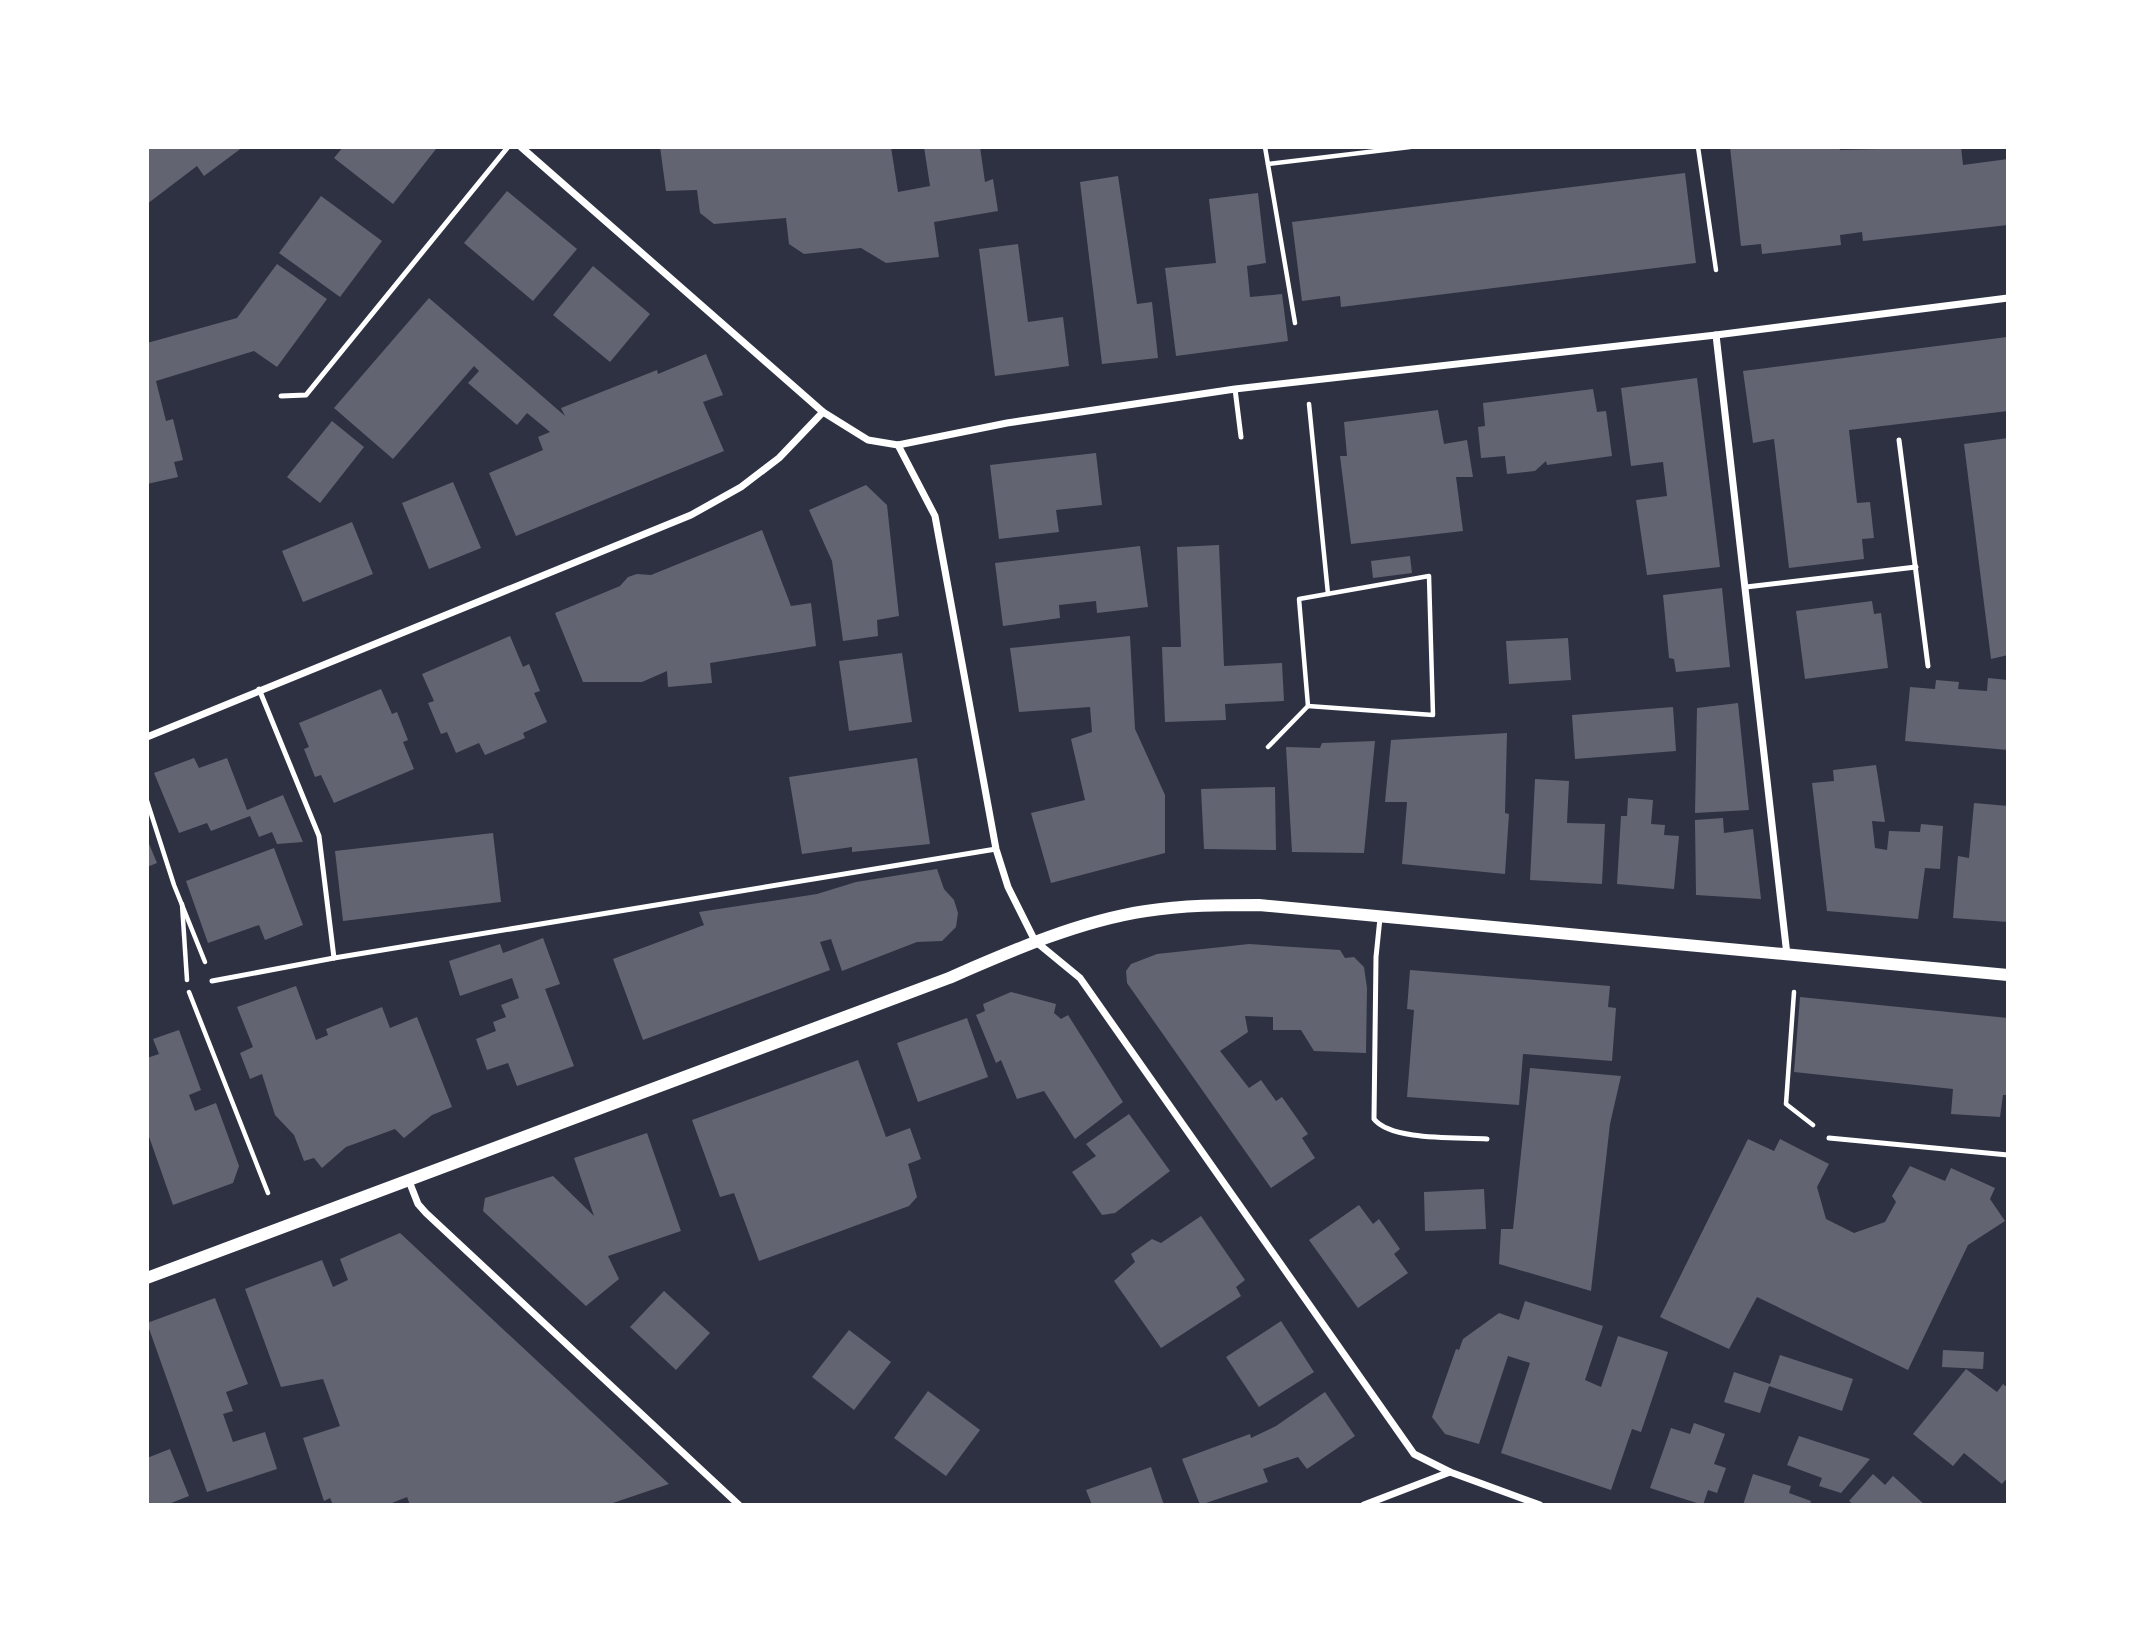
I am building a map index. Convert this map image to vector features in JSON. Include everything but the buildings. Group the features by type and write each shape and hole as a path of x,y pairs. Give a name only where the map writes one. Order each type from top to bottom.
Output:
{"street":[{"path":"521,147 823,412 868,440 898,445 1007,423 1235,390 1716,335 2008,298"},
{"path":"1716,335 1787,955"},
{"path":"147,737 259,689 691,515 741,487 779,458 823,412"},
{"path":"898,445 935,516 996,849 1008,887 1035,941 1080,978 1414,1454 1450,1472 1541,1505"},
{"path":"147,1278 949,978 1035,941 1143,911 1195,905 1259,905 2008,975"},
{"path":"409,1181 418,1204 426,1213 739,1505"},
{"path":"1364,1505 1450,1472"}],"lane":[{"path":"281,396 306,395 508,147"},
{"path":"1235,390 1241,437"},
{"path":"1899,440 1928,666"},
{"path":"1746,587 1916,568"},
{"path":"259,689 319,836 334,958"},
{"path":"212,981 334,958 996,849"},
{"path":"1381,915 1376,957 1374,1119 1380,1127 1396,1132 1487,1139"},
{"path":"1829,1138 2008,1155"}],"path":[{"path":"1265,147 1295,323"},
{"path":"1268,164 1410,147"},
{"path":"1698,147 1716,270"},
{"path":"1309,404 1328,594"},
{"path":"1268,747 1308,706 1299,598 1429,576 1433,715 1308,706"},
{"path":"147,801 201,953"},
{"path":"182,904 187,987 268,1193"},
{"path":"1794,992 1786,1104 1829,1138"}]}
